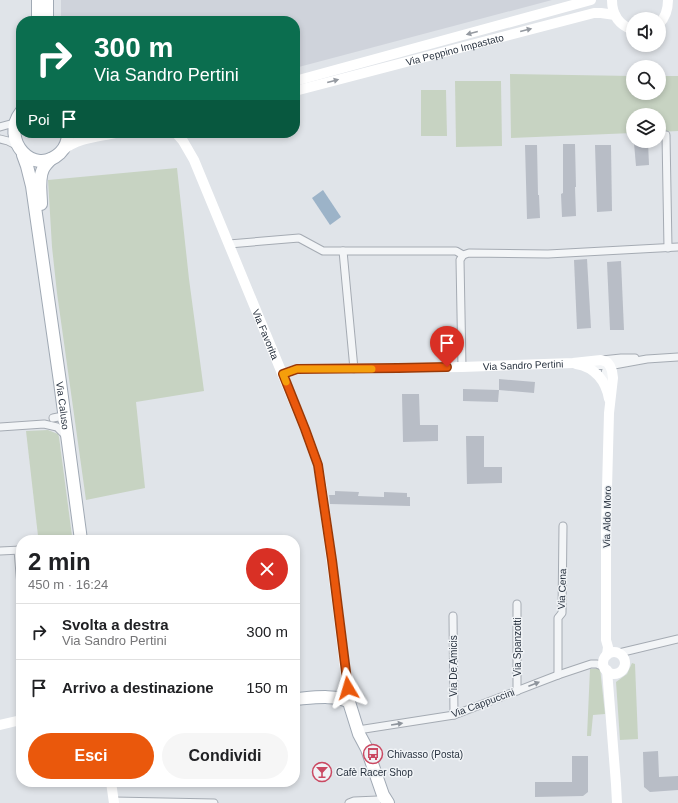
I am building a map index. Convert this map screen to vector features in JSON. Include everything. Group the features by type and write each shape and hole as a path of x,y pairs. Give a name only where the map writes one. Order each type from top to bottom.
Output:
{"main road":[{"path":"38,0 38,16"},
{"path":"47,0 47,16"},
{"path":"16,119 12,129 14,144 23,155 33,160 44,161 57,156 63,150 67,138"},
{"name":"Via Caluso","path":"23,155 32,186 63,406 59,418 67,437 80,535"},
{"name":"Via Caluso","path":"44,271 40,180 43,169 51,159"},
{"path":"300,699 338,697 349,702 383,795 382,802"}],"street":[{"name":"Via Peppino Impastato","path":"300,80 591,0"},
{"path":"612,0 614,14 622,25 626,27"},
{"path":"666,15 670,2"},
{"name":"Via Peppino Impastato","path":"300,90 577,17 601,13 614,14"},
{"path":"0,127 14,123"},
{"path":"666,135 668,248"},
{"path":"63,150 68,145 92,138"},
{"name":"Via Favorita","path":"181,138 194,160 283,374 318,465 349,702"},
{"name":"Via Favorita","path":"188,138 194,160"},
{"path":"0,139 14,144"},
{"path":"229,244 299,238 324,251 456,251 463,255"},
{"path":"462,367 460,260 463,255 469,253 561,253 678,247"},
{"path":"343,252 354,369"},
{"path":"573,363 587,366 630,358 678,358"},
{"path":"573,363 625,363 647,359"},
{"name":"Via Sandro Pertini","path":"283,374 297,369 462,367 573,363"},
{"name":"Via Aldo Moro","path":"607,363 612,371 609,385 610,405 605,583 606,628 612,647 617,655"},
{"path":"587,366 609,385 625,363"},
{"path":"48,425 59,418"},
{"path":"0,428 59,424 59,418"},
{"path":"48,425 56,427 67,437"},
{"name":"Via Cena","path":"558,675 558,618 562,614 563,526"},
{"path":"0,551 16,550"},
{"name":"Via Spanzotti","path":"517,691 518,604"},
{"name":"Via De Amicis","path":"453,616 454,715"},
{"path":"617,803 609,696 609,670 604,660 617,655 628,655 637,649 678,639"},
{"path":"609,670 623,670 624,666 617,655"},
{"name":"Via Cappuccini","path":"359,732 454,715 590,664 597,664 609,670"},
{"path":"0,725 16,721"},
{"path":"112,787 114,802 214,803"},
{"path":"349,803 354,801 382,802"}],"shaded area":[{"path":"61,0 552,0 300,67 300,16 61,16"}],"green space":[{"path":"510,74 626,76 626,100 666,100 666,76 678,76 678,131 666,132 666,108 626,108 626,133 511,138"},
{"path":"455,81 501,81 502,146 456,147"},
{"path":"421,90 446,90 447,136 421,136"},
{"path":"177,168 189,279 204,391 136,402 145,488 86,500 57,293 52,247 48,180"},
{"path":"48,430 58,434 72,535 38,535 26,431"},
{"path":"632,663 635,664 638,739 620,740 616,682 627,674"},
{"path":"600,668 605,714 593,715 591,736 587,736 590,669"}],"water":[{"path":"323,190 341,217 330,225 312,198"}],"building":[{"path":"563,144 575,144 576,216 562,217 561,194 563,193"},
{"path":"525,145 537,145 540,218 527,219"},
{"path":"595,145 611,145 612,211 597,212"},
{"path":"634,148 648,148 649,165 636,166"},
{"path":"587,259 591,328 577,329 574,260"},
{"path":"621,261 624,330 610,330 607,262"},
{"path":"499,379 535,382 534,393 499,390"},
{"path":"463,389 499,390 498,402 463,401"},
{"path":"402,394 419,394 420,425 438,425 438,441 403,442"},
{"path":"466,436 484,436 484,467 502,467 502,483 467,484"},
{"path":"335,491 359,492 358,496 384,497 384,492 407,493 407,497 410,497 410,506 330,504 329,495 335,495"},
{"path":"658,751 659,777 678,776 678,790 650,792 644,787 643,752"},
{"path":"572,756 588,756 588,792 583,796 535,797 535,782 572,782"}],"slow traffic":[{"path":"286,382 283,374 297,369 372,369"}],"place":[{"name":"Chivasso (Posta)","path":"373,754"},
{"name":"Cafè Racer Shop","path":"322,772"}],"route":[{"path":"348,688 332,560 318,465 283,374 297,369 447,367"}]}
